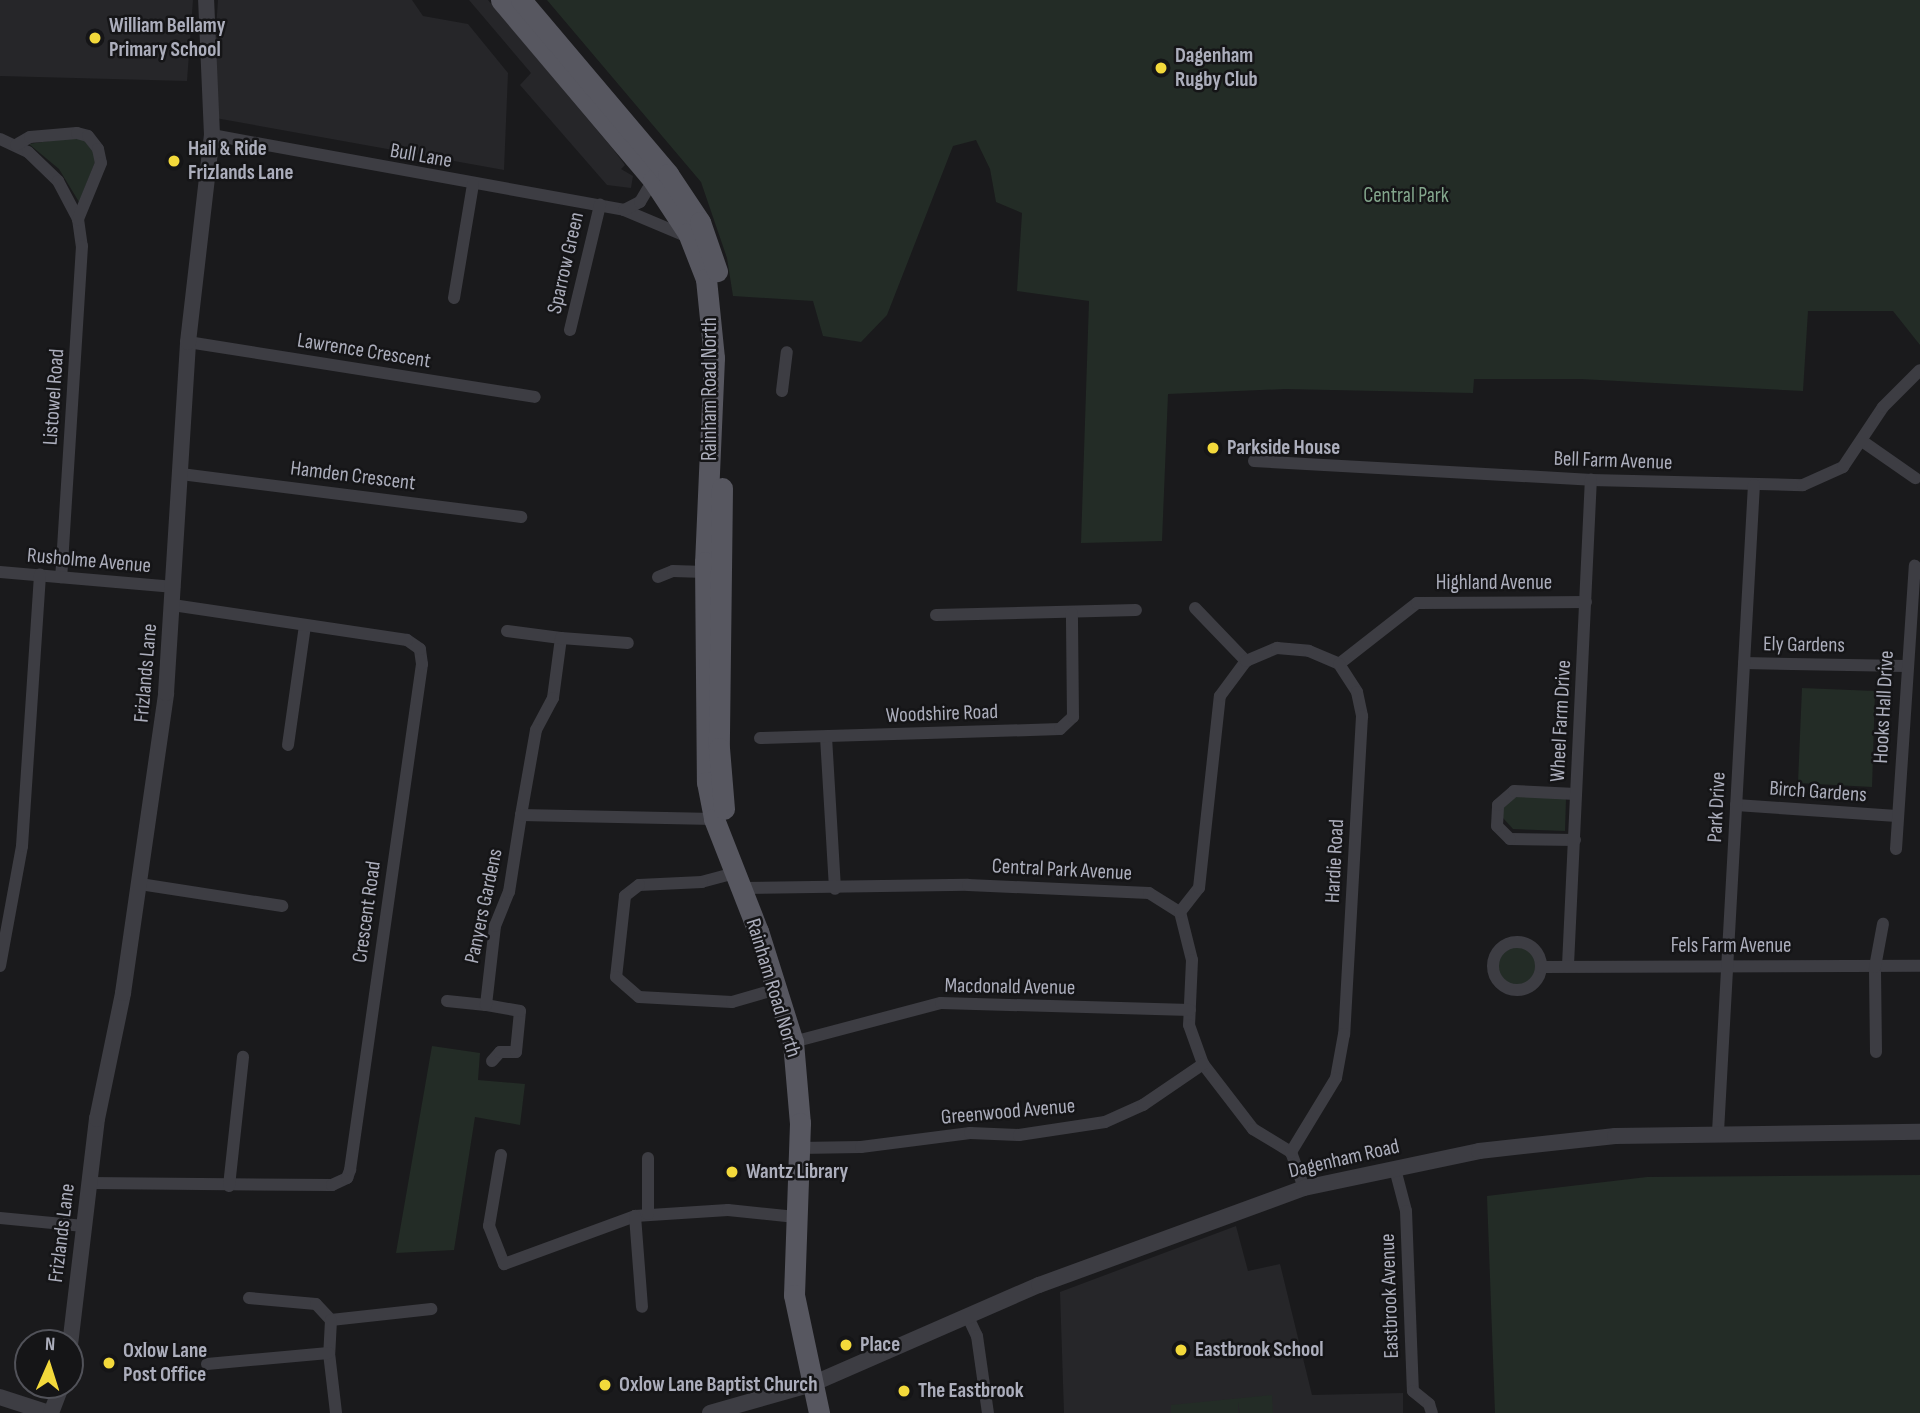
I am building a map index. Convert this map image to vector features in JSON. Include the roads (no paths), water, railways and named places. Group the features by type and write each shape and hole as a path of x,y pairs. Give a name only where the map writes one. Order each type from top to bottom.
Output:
{"main road":[{"name":"Rainham Road North","path":"501,0 653,180 691,240 706,279 715,358 705,572 705,743 714,819 777,989 793,1042 799,1148 794,1295 819,1413"},
{"name":"Rainham Road North","path":"522,0 668,174 701,222 715,258 726,350 719,748 726,846"}],"street":[{"name":"Frizlands Lane","path":"72,1329 89,1183 140,884 173,605 188,342 212,135 206,0"},
{"name":"Listowel Road","path":"16,145 30,137 77,133 88,136 98,149 101,163 78,219"},
{"name":"Bull Lane","path":"212,135 473,185 624,210 691,240"},
{"name":"Listowel Road","path":"0,139 16,145 58,181 78,219 81,282 61,577"},
{"path":"624,210 640,202 653,180"},
{"path":"454,298 473,185"},
{"name":"Sparrow Green","path":"570,330 600,205"},
{"name":"Lawrence Crescent","path":"188,342 535,397"},
{"path":"782,391 787,352"},
{"name":"Bell Farm Avenue","path":"1254,461 1591,480 1803,485 1843,467 1883,407 1920,370"},
{"path":"1862,441 1915,478"},
{"name":"Hamden Crescent","path":"181,474 520,517"},
{"name":"Wheel Farm Drive","path":"1568,965 1591,480"},
{"name":"Park Drive","path":"1718,1132 1754,485"},
{"name":"Hooks Hall Drive","path":"1896,849 1905,666 1914,566"},
{"path":"658,577 673,571 705,572"},
{"name":"Rusholme Avenue","path":"0,572 174,587"},
{"path":"0,967 22,846 40,575"},
{"name":"Highland Avenue","path":"1339,664 1417,603 1586,602"},
{"name":"Crescent Road","path":"89,1183 332,1185 341,1183 350,1173 422,664 420,649 407,640 173,605"},
{"path":"1195,608 1246,661"},
{"path":"936,615 1136,610"},
{"name":"Woodshire Road","path":"760,738 1060,729 1073,717 1072,613"},
{"path":"288,745 305,625"},
{"path":"507,631 628,643"},
{"name":"Panyers Gardens","path":"486,1005 495,926 509,892 536,730 554,698 561,638"},
{"path":"1304,1188 1291,1152 1253,1129 1203,1064 1189,1025 1192,960 1180,912 1199,888 1220,696 1246,661 1277,648 1309,651 1339,664"},
{"name":"Ely Gardens","path":"1744,663 1905,666"},
{"name":"Hardie Road","path":"1291,1152 1336,1078 1344,1034 1362,716 1357,692 1339,664"},
{"path":"826,737 835,889"},
{"path":"1575,840 1510,839 1497,826 1498,805 1514,791 1576,794"},
{"name":"Birch Gardens","path":"1736,805 1897,816"},
{"path":"521,815 714,819"},
{"name":"Central Park Avenue","path":"777,989 732,1002 639,997 616,977 625,896 639,885 738,880 835,889 968,885 1149,893 1180,912"},
{"path":"140,884 282,906"},
{"path":"1876,1052 1875,967 1883,925"},
{"name":"Fels Farm Avenue","path":"1541,967 1727,964 1920,966"},
{"path":"447,1001 520,1011 516,1052 500,1052 492,1060"},
{"name":"Macdonald Avenue","path":"793,1042 941,1003 1190,1010"},
{"path":"229,1186 243,1057"},
{"name":"Greenwood Avenue","path":"799,1148 861,1147 970,1133 1019,1135 1105,1122 1143,1105 1203,1064"},
{"name":"Dagenham Road","path":"710,1413 812,1384 1039,1285 1304,1188 1525,1145 1718,1132 1920,1132"},
{"path":"501,1155 489,1226 504,1264 635,1216 728,1210 796,1217"},
{"path":"648,1158 648,1214"},
{"name":"Eastbrook Avenue","path":"1395,1169 1406,1211 1413,1391 1418,1399 1429,1404 1432,1413"},
{"path":"635,1216 642,1307"},
{"path":"0,1217 84,1226"},
{"path":"250,1298 316,1304 331,1320 329,1353 336,1413"},
{"path":"331,1320 431,1309"},
{"path":"968,1317 977,1336 988,1413"},
{"path":"206,1364 329,1353"},
{"path":"0,1397 50,1413"}],"place":[{"name":"William Bellamy Primary School","path":"95,38"},
{"name":"Dagenham Rugby Club","path":"1161,68"},
{"name":"Hail & Ride Frizlands Lane","path":"174,161"},
{"name":"Parkside House","path":"1213,448"},
{"name":"Wantz Library","path":"732,1172"},
{"name":"Place","path":"846,1345"},
{"name":"Eastbrook School","path":"1181,1350"},
{"name":"Oxlow Lane Post Office","path":"109,1363"},
{"name":"Oxlow Lane Baptist Church","path":"605,1385"},
{"name":"The Eastbrook","path":"904,1391"}],"park label":[{"name":"Central Park","path":"1406,196"}]}
